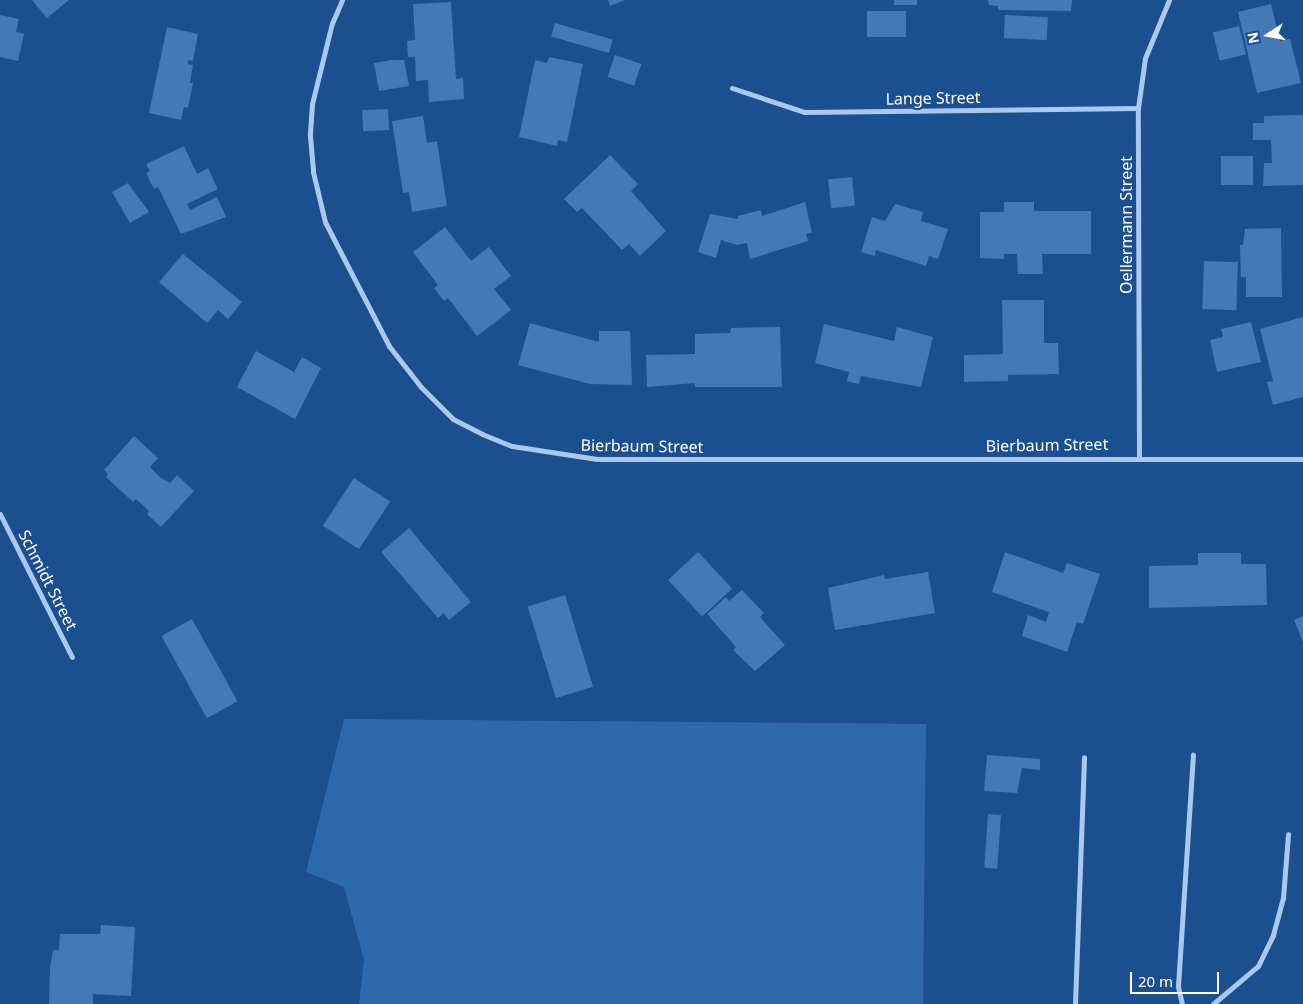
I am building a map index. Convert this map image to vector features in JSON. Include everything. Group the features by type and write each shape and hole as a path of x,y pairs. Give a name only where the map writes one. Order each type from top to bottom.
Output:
{"street":[{"name":"Bierbaum Street","path":"342,0 332,23 312,104 310,136 313,172 325,222 389,346 421,387 453,418 512,446 597,459 811,461 1139,456 1303,459"},
{"name":"Oellermann Street","path":"1139,456 1138,108 1145,58 1169,0"},
{"name":"Lange Street","path":"732,88 804,112 1138,108"},
{"name":"Schmidt Street","path":"0,514 72,657"},
{"path":"1182,1004 1178,986 1193,754"},
{"path":"1075,1004 1084,757"},
{"path":"1213,1004 1258,966 1273,935 1284,898 1288,834"}],"shaded area":[{"path":"344,719 926,724 923,1004 359,1004 364,960 344,887 306,872"}],"building":[{"path":"32,0 69,0 47,18"},
{"path":"608,0 625,0 610,6"},
{"path":"894,0 917,0 917,5 894,5"},
{"path":"988,0 1072,0 1071,11 998,10 998,6 989,5"},
{"path":"451,2 456,79 463,78 464,99 429,102 428,80 416,81 415,57 408,57 407,41 415,40 413,4"},
{"path":"1271,4 1280,41 1290,39 1301,83 1257,93 1238,12"},
{"path":"867,11 906,11 906,37 867,37"},
{"path":"0,15 19,19 16,32 24,34 18,61 0,57"},
{"path":"1005,15 1048,17 1047,40 1004,38"},
{"path":"555,23 613,40 609,53 551,36"},
{"path":"1239,26 1246,54 1220,61 1213,33"},
{"path":"167,27 198,34 193,61 188,60 188,64 193,65 190,83 193,83 188,108 184,107 181,120 149,113"},
{"path":"615,55 641,64 634,86 608,77"},
{"path":"549,57 583,64 567,142 558,140 557,146 519,137 535,60 547,63"},
{"path":"404,60 409,86 379,91 374,63"},
{"path":"388,109 389,130 363,131 362,110"},
{"path":"1303,115 1303,185 1263,186 1264,163 1272,163 1271,140 1253,140 1253,123 1264,123 1264,116"},
{"path":"423,116 427,143 437,141 447,206 412,212 409,192 403,193 392,121"},
{"path":"184,146 197,174 208,168 218,189 187,204 190,210 217,197 226,217 181,234 158,187 154,189 146,173 150,171 146,164"},
{"path":"610,155 638,184 631,191 666,231 640,256 629,244 622,250 582,208 577,212 564,199"},
{"path":"1221,156 1253,156 1253,185 1221,185"},
{"path":"852,177 855,206 831,208 828,180"},
{"path":"128,183 149,212 130,223 112,192"},
{"path":"805,202 812,233 806,234 808,241 750,259 747,243 737,245 721,240 716,258 698,252 710,214 738,219 738,216 761,210 762,216"},
{"path":"1004,202 1034,202 1034,211 1091,211 1091,254 1042,254 1043,274 1018,274 1017,254 1004,254 1004,259 980,258 980,212 1004,212"},
{"path":"895,204 923,212 921,221 948,229 938,259 929,256 926,266 876,250 875,256 861,252 872,217 885,221"},
{"path":"445,227 471,261 489,247 511,276 494,289 511,310 477,336 448,298 444,301 434,288 438,285 413,252"},
{"path":"1281,228 1282,297 1246,297 1246,277 1241,277 1240,245 1243,245 1245,229"},
{"path":"183,254 242,302 228,319 218,310 207,323 159,282"},
{"path":"1204,261 1238,262 1236,310 1202,309"},
{"path":"1002,300 1044,300 1044,343 1058,343 1059,374 1008,375 1008,381 964,382 964,355 1003,354"},
{"path":"1303,317 1303,397 1273,405 1267,382 1273,381 1260,329"},
{"path":"1251,322 1261,362 1217,372 1210,340 1223,337 1221,329"},
{"path":"530,323 599,342 599,331 630,331 632,385 590,384 518,365"},
{"path":"824,324 894,341 897,327 933,337 921,387 861,376 859,384 847,381 849,372 815,363"},
{"path":"780,327 782,387 695,387 695,383 647,387 646,355 695,354 695,334 730,333 731,328"},
{"path":"256,351 294,372 302,357 321,368 295,419 237,387"},
{"path":"134,436 158,458 150,467 161,478 170,483 177,475 194,491 161,527 147,514 149,511 136,499 133,502 106,477 108,474 104,470"},
{"path":"354,478 390,501 359,549 323,526"},
{"path":"409,528 471,602 449,620 444,613 438,618 381,552"},
{"path":"698,552 732,589 702,617 668,580"},
{"path":"1005,552 1063,573 1067,563 1100,574 1083,624 1077,622 1067,652 1022,636 1028,615 1046,622 1049,612 992,592"},
{"path":"1198,553 1241,553 1241,564 1266,564 1267,605 1149,608 1149,566 1198,565"},
{"path":"928,572 935,613 835,630 828,588 884,575 885,579"},
{"path":"742,590 764,613 760,617 785,645 755,671 733,650 736,647 707,614 726,597 729,601"},
{"path":"565,595 593,687 556,698 528,606"},
{"path":"1303,616 1303,642 1294,620"},
{"path":"192,619 238,701 207,718 161,636"},
{"path":"987,755 1040,759 1040,770 1022,768 1017,793 984,791"},
{"path":"988,814 1001,815 997,869 984,868"},
{"path":"101,925 135,927 131,996 93,994 93,1004 49,1004 50,967 53,950 59,950 60,934 100,934"}]}
